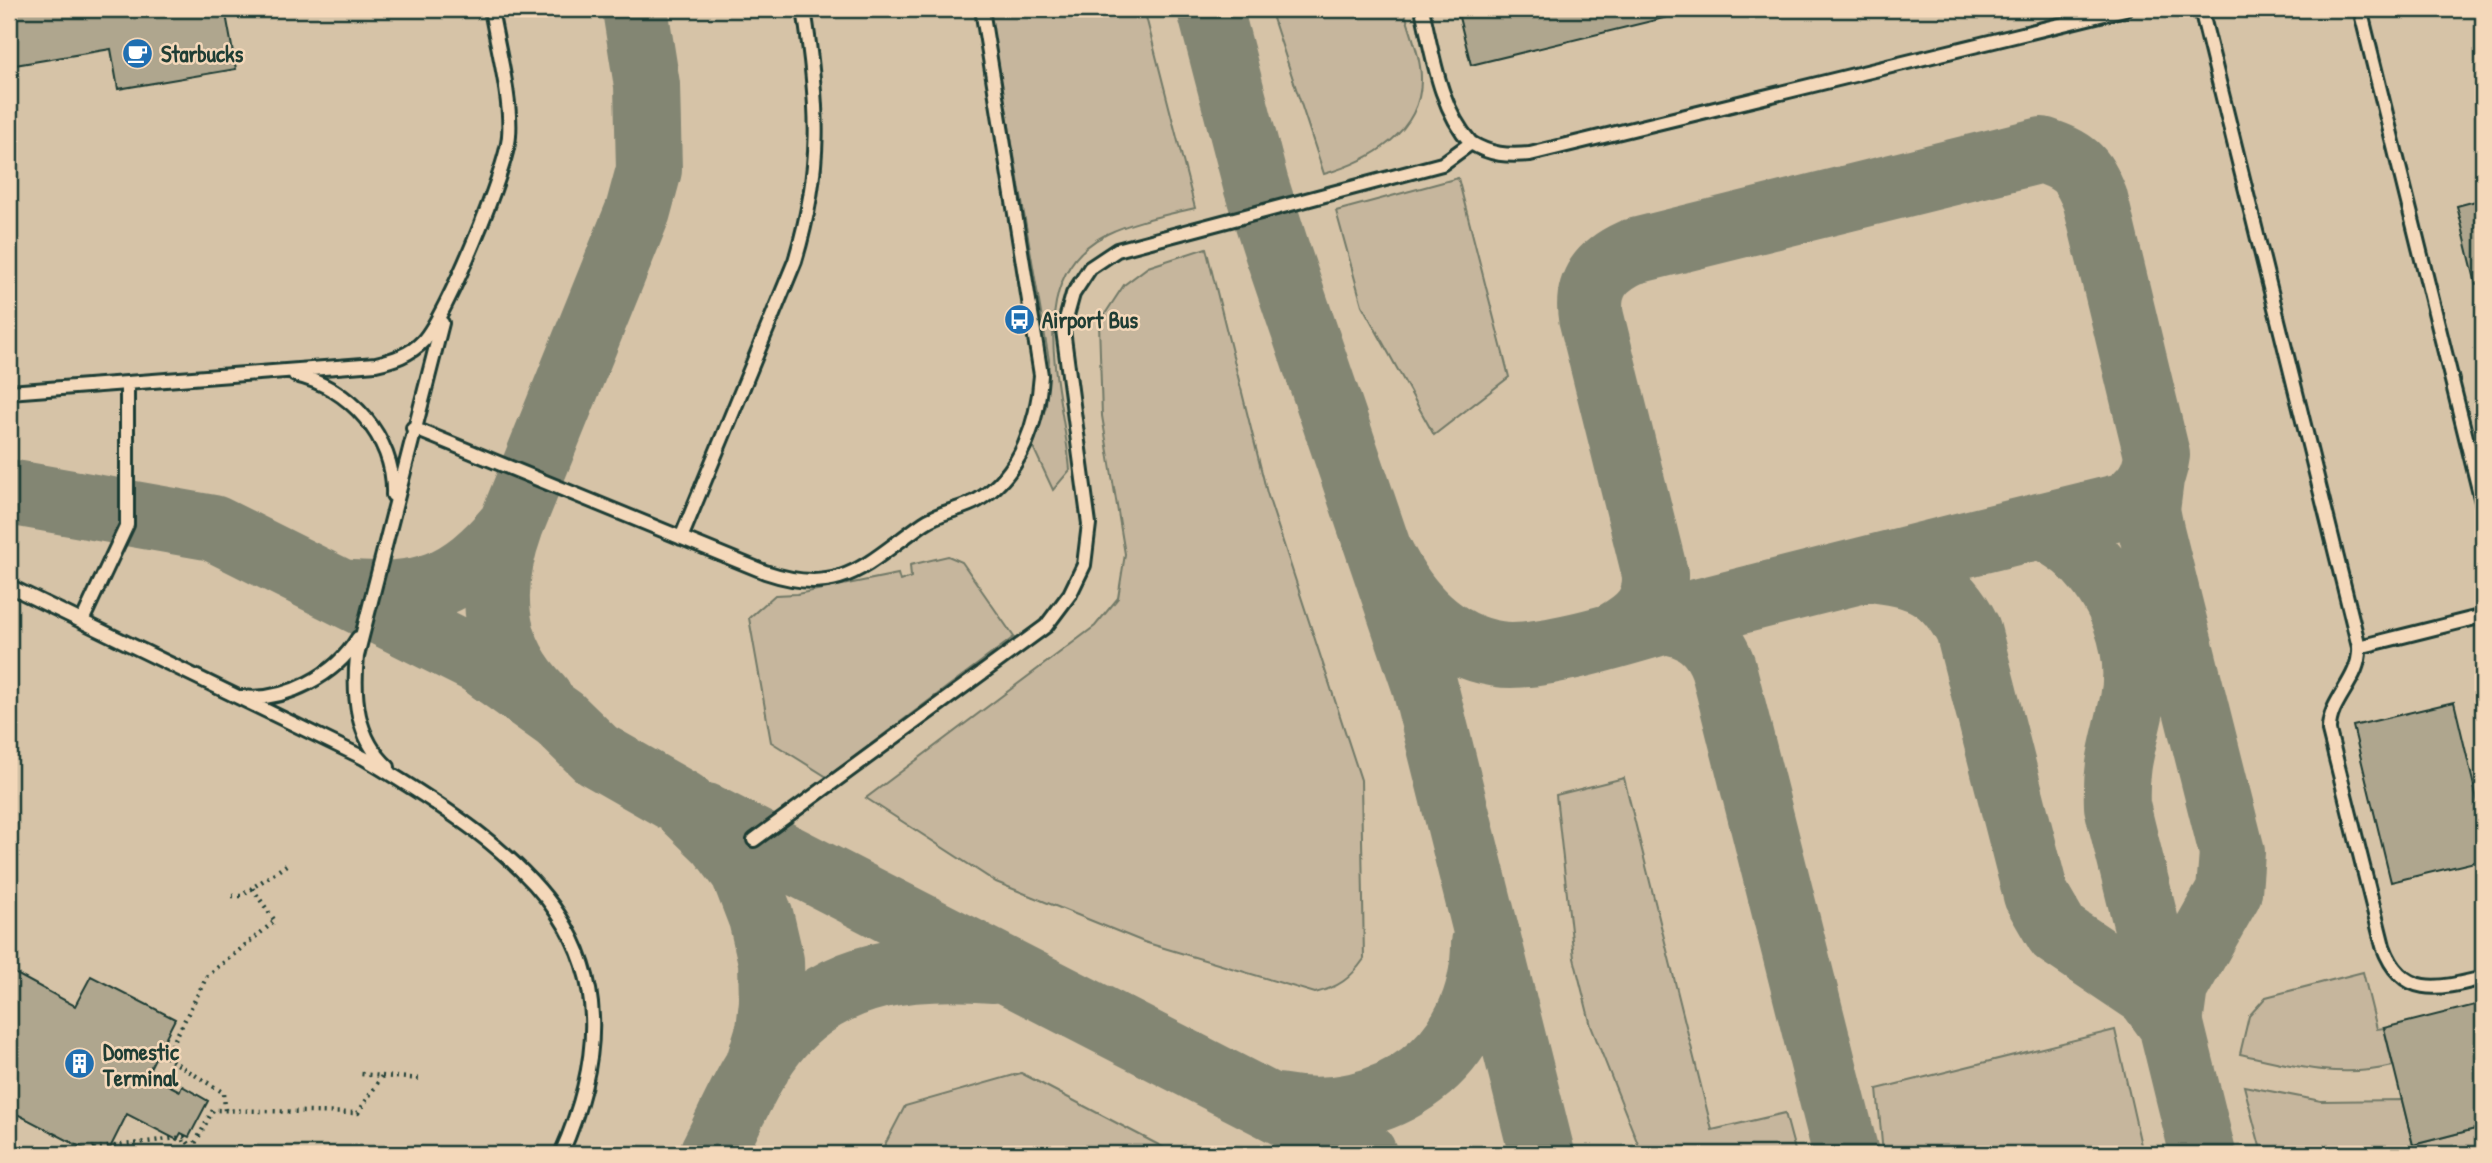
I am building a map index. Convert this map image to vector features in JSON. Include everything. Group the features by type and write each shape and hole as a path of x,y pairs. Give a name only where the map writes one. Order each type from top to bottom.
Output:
{"lane":[{"path":"404,782 371,747 358,715 355,679 361,631 446,306 507,150 508,116 491,9"},
{"path":"681,538 795,261 808,214 817,159 818,118 804,9"},
{"path":"413,428 681,538 782,577 811,582 835,580 857,571 933,516 979,499 1004,478 1026,444 1040,395 1040,352 982,9"},
{"path":"1422,9 1447,109 1457,128 1471,143 1487,152 1509,156 1530,154 2125,9"},
{"path":"2201,9 2359,647 2356,670 2332,712 2329,731 2385,953 2395,971 2407,981 2422,986 2449,986 2483,978"},
{"path":"2360,9 2483,506"},
{"path":"754,840 1046,626 1070,594 1084,565 1089,524 1063,330 1073,294 1090,268 1116,250 1442,164 1471,143"},
{"path":"9,392 376,365 393,360 421,343 446,306"},
{"path":"281,372 330,387 363,415 386,455 393,489 392,512"},
{"path":"82,621 127,525 127,383"},
{"path":"9,586 364,758 404,782 506,854 544,892 571,934 587,982 593,1031 579,1113 561,1154"},
{"path":"2359,647 2483,616"},
{"path":"228,693 259,698 307,683 347,653 361,631"}],"path":[{"path":"232,896 241,896 288,864"},
{"path":"225,1110 224,1093 166,1057 207,976 275,921 252,888"},
{"path":"361,1074 423,1079"},
{"path":"192,1149 213,1110 358,1113 382,1076"},
{"path":"92,1152 184,1138 196,1154"},
{"path":"183,1140 187,1154"},
{"path":"92,1152 96,1144"}],"shaded area":[{"path":"9,9 2483,9 2483,1154 9,1154"},
{"path":"989,9 1144,9 1195,208 1139,222 1107,234 1080,253 1063,278 1055,308 1053,340 1070,470 1053,490 1033,447 1046,406 1049,360"},
{"path":"1270,9 1404,9 1417,52 1421,78 1419,97 1413,114 1390,142 1358,161 1324,174"},
{"path":"1458,178 1509,377 1434,435 1362,305 1336,211"},
{"path":"1206,248 1267,493 1361,780 1364,959 1343,981 1315,993 1144,942 996,882 866,798 1095,626 1118,598 1125,554 1102,416 1099,323 1124,285 1148,267"},
{"path":"948,556 962,562 1014,637 827,777 771,742 749,618 775,595 797,594 898,574 900,581 911,577 910,565"},
{"path":"1624,778 1712,1130 1785,1113 1796,1154 1642,1154 1591,1026 1574,958 1556,795"},
{"path":"2363,972 2377,1029 2384,1028 2393,1066 2373,1070 2335,1071 2240,1054 2249,1016 2266,997"},
{"path":"2115,1030 2143,1154 1883,1154 1877,1089"},
{"path":"1021,1073 1176,1154 880,1154 905,1106"},
{"path":"2244,1086 2321,1101 2402,1100 2413,1145 2483,1127 2483,1154 2262,1154"}],"building":[{"path":"9,9 225,9 236,69 118,89 111,49 9,66"},
{"path":"1457,9 1671,9 1672,16 1471,65"},
{"path":"2483,199 2483,283 2476,284 2457,206"},
{"path":"2454,702 2483,824 2483,860 2391,882 2353,726"},
{"name":"Domestic Terminal","path":"9,970 75,1006 91,976 175,1019 147,1074 180,1091 182,1086 208,1101 189,1137 181,1133 177,1140 127,1114 107,1154 94,1154 9,1110"},
{"path":"2483,1003 2483,1127 2413,1145 2384,1028"}],"taxiway":[{"path":"540,698 523,679 503,638 498,616 499,572 511,525 638,211 649,170 647,85 635,9"},
{"path":"1210,9 1256,185 1424,683 1542,1154"},
{"path":"1382,556 1414,606 1443,632 1478,649 1517,655 1593,642 1689,614 2126,505 2148,484 2157,455 2095,199 2086,179 2076,167 2042,150 1631,252 1604,270 1591,295 1591,317 1655,574 1653,594 1646,610 1616,634"},
{"path":"2151,479 2147,510 2151,530 2232,852 2229,892 2175,987 2170,1023"},
{"path":"9,492 213,528 479,661 560,719 596,754 682,803 720,840 743,871 761,918 771,961 772,1002 769,1030 758,1066"},
{"path":"342,592 395,593 437,584 474,563 511,525"},
{"path":"2043,525 2073,545 2096,568 2126,620 2135,660 2135,680 2119,764 2117,806 2203,1154"},
{"path":"1869,569 1916,578 1939,592 1959,614 1968,630 2036,895 2058,933 2149,994 2170,1023"},
{"path":"1666,621 1686,626 1701,635 1714,648 1723,667 1846,1154"},
{"path":"706,816 1364,1154"},
{"path":"1277,1106 1317,1110 1355,1105 1390,1094 1421,1075 1447,1050 1467,1020 1480,984 1484,943"},
{"path":"712,1154 770,1046 803,1012 827,996 853,984 907,971 935,968 994,970"}],"place":[{"name":"Starbucks","path":"138,53"},
{"name":"Airport Bus","path":"1019,319"},
{"name":"Domestic Terminal","path":"80,1064"}]}
